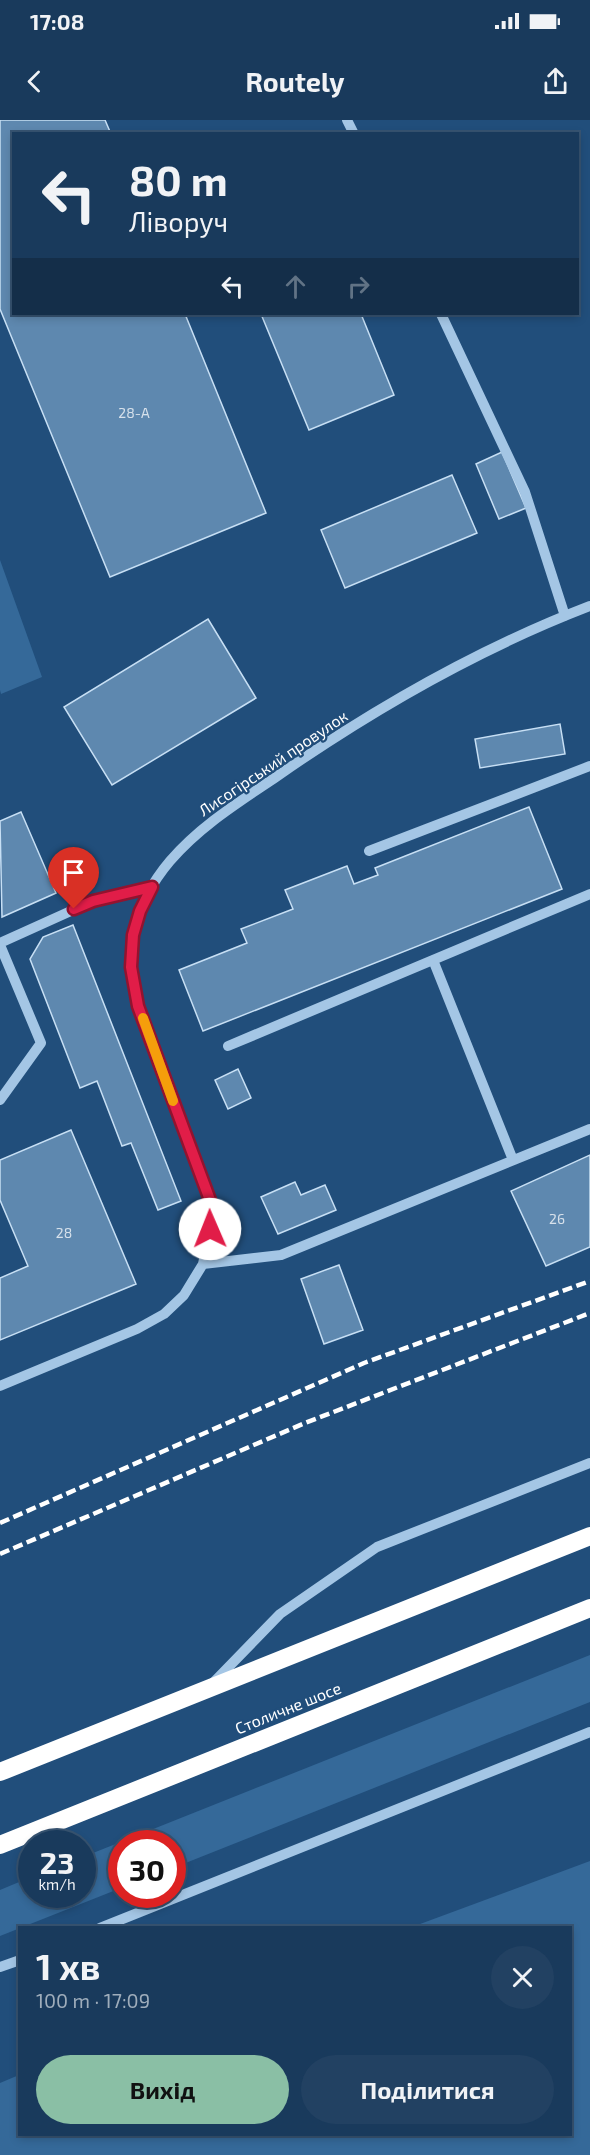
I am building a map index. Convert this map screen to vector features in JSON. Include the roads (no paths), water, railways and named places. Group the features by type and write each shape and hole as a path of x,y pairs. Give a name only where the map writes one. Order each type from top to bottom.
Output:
{"highway":[{"path":"0,1772 590,1536"},
{"name":"Столичне шосе","path":"0,1845 590,1608"}],"street":[{"path":"441,315 525,492 565,616"},
{"name":"Лисогірський провулок","path":"0,1386 137,1329 164,1314 184,1296 203,1264 210,1229 210,1200 138,1006 131,967 133,935 140,911 152,887 170,861 207,825 320,747 444,671 590,606"},
{"path":"369,851 590,766"},
{"path":"0,1100 41,1043 0,944 93,901 152,887"},
{"path":"228,1046 590,894"},
{"path":"433,960 513,1160"},
{"path":"203,1264 281,1255 590,1130"},
{"path":"209,1687 280,1614 377,1547 590,1463"},
{"path":"105,1926 590,1732"},
{"path":"0,1967 18,1961"}],"railway":[{"path":"0,1523 364,1363 590,1281"},
{"path":"0,1554 305,1423 590,1313"}]}
